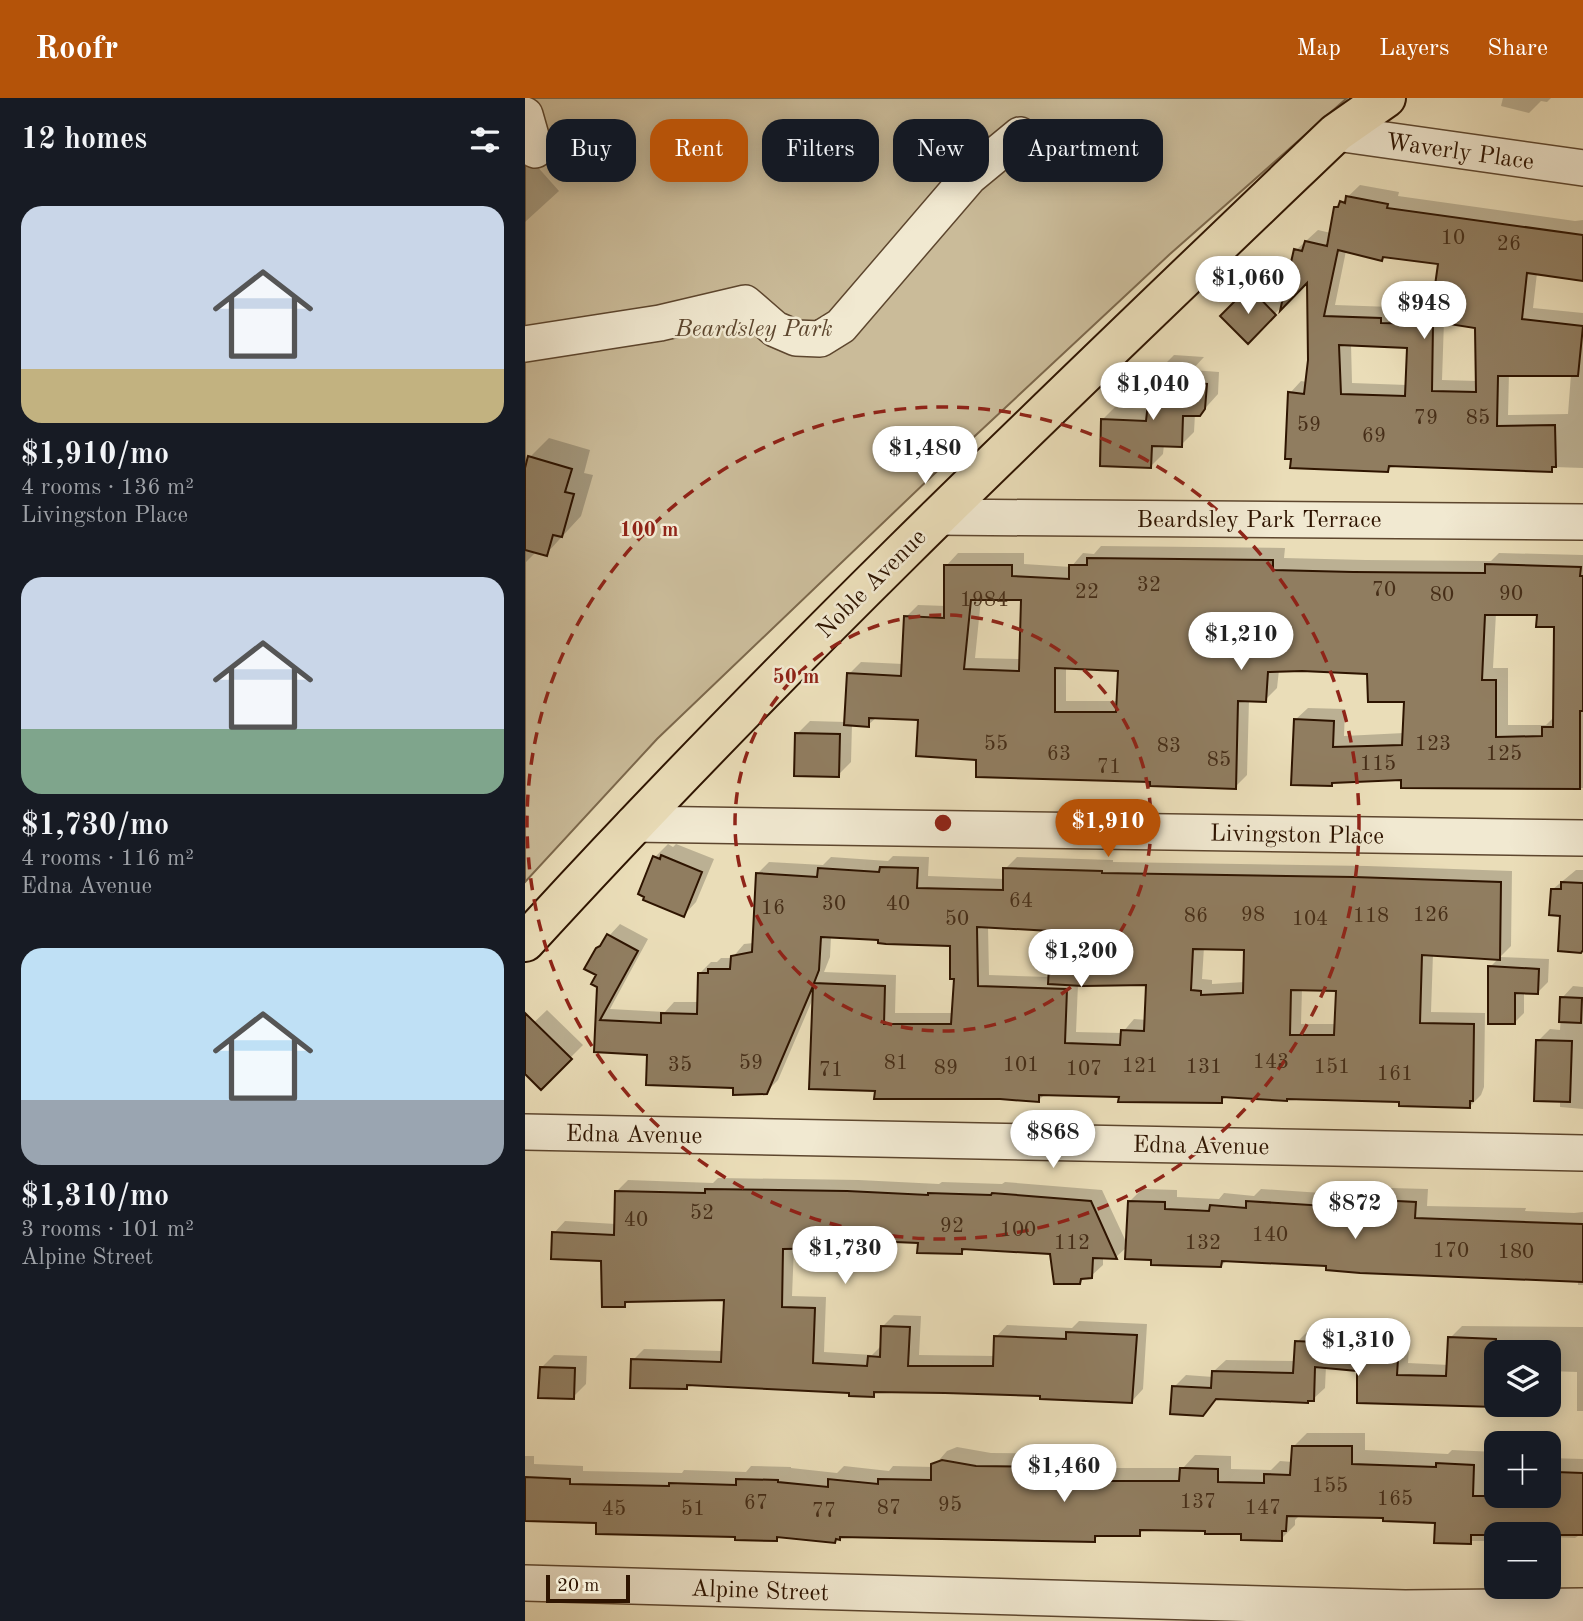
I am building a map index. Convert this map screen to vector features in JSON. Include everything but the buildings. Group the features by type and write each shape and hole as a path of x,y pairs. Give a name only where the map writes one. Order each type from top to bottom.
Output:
{"main road":[{"name":"Noble Avenue","path":"525,942 633,824 936,517 1336,133 1386,98"}],"street":[{"path":"525,115 535,150"},
{"name":"Waverly Place","path":"1336,133 1583,168"},
{"path":"525,344 660,323 745,303 775,329 796,338 820,339 841,326 968,177 1003,149"},
{"name":"Beardsley Park Terrace","path":"936,517 1583,522"},
{"name":"Livingston Place","path":"633,824 1583,838"},
{"name":"Edna Avenue","path":"525,1132 1583,1153"},
{"name":"Alpine Street","path":"525,1583 1405,1614 1583,1606"}],"green space":[{"name":"Beardsley Park","path":"525,98 1347,98 1170,254 932,476 657,739 525,882"}]}
